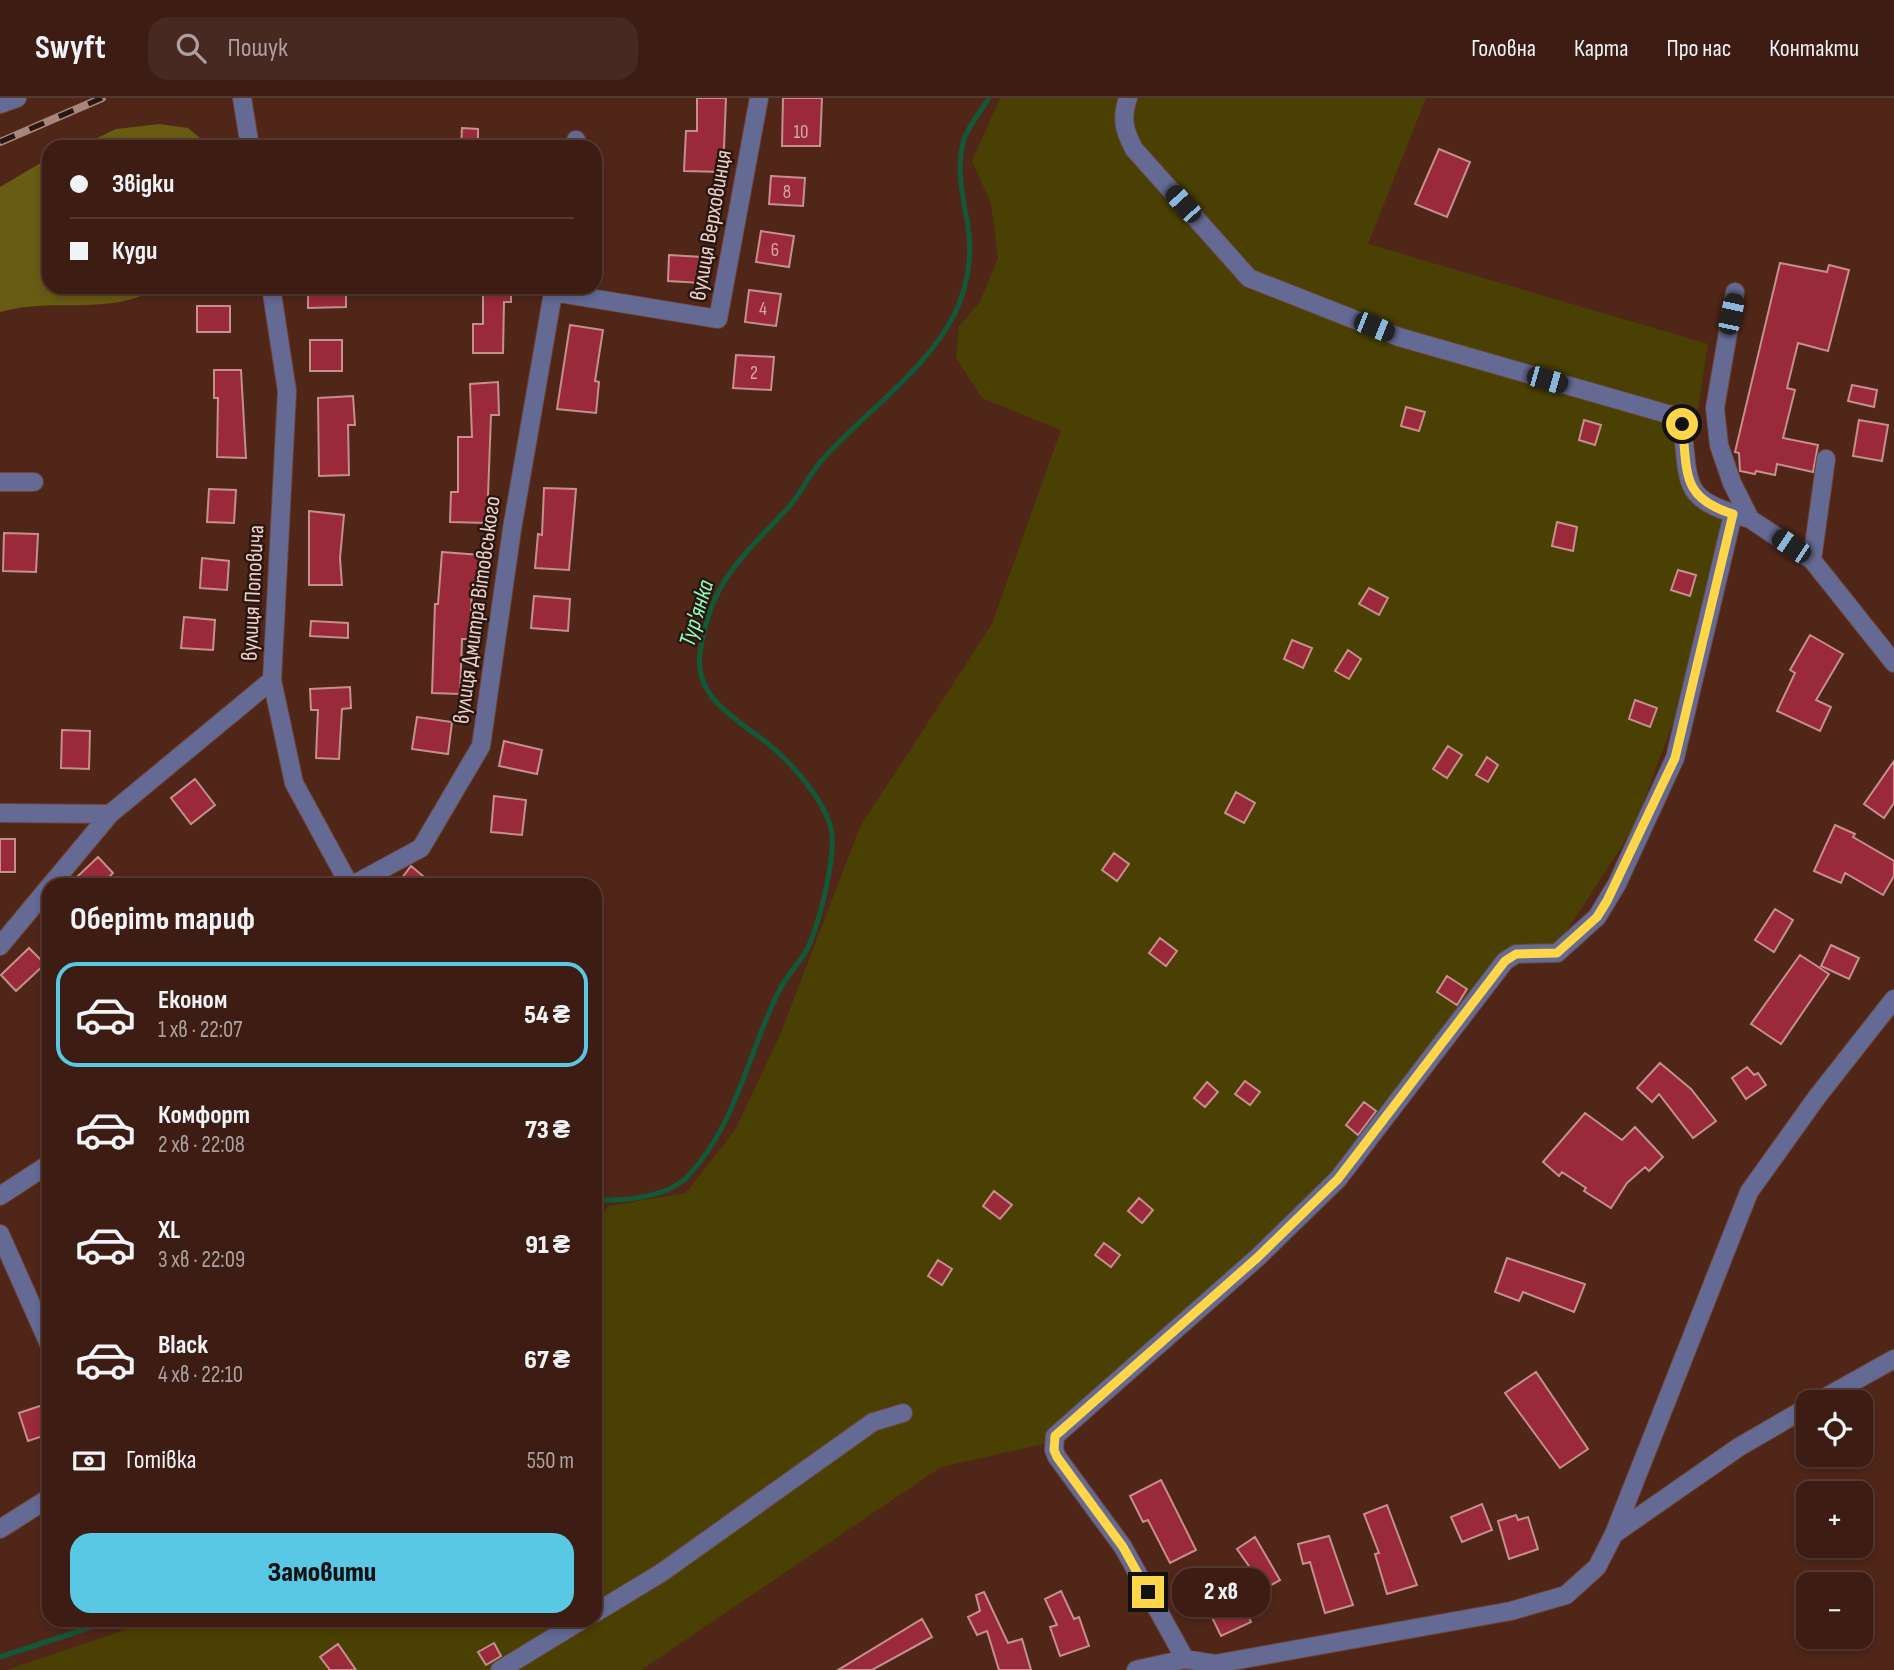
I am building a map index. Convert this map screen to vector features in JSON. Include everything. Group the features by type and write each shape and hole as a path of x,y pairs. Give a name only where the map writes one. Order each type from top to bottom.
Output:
{"street":[{"path":"0,104 17,98"},
{"path":"242,98 249,140"},
{"name":"вулиця Верховинця","path":"576,294 718,319 759,98"},
{"path":"1128,98 1123,114 1124,130 1134,149 1249,278 1399,337 1671,415 1682,424 1689,478 1695,495 1711,507 1741,516 1812,560 1894,663"},
{"path":"1185,1659 1123,1547 1057,1457 1054,1450 1055,1436 1258,1257 1338,1179 1505,961 1516,954 1557,953 1597,917 1617,884 1675,758 1741,516 1720,445 1715,408 1735,292"},
{"name":"вулиця Поповича","path":"272,294 287,391 272,680 294,783 346,878"},
{"name":"вулиця Дмитра Вітовського","path":"365,878 421,848 481,746 512,529 552,294"},
{"path":"1812,560 1826,459"},
{"path":"0,482 34,482"},
{"path":"57,878 110,814 272,680"},
{"path":"0,813 110,814"},
{"path":"0,946 42,896"},
{"path":"1136,1670 1185,1659 1218,1667 1511,1611 1566,1595 1597,1567 1614,1534 1749,1192 1817,1097 1894,999"},
{"path":"0,1196 42,1169"},
{"path":"0,1234 42,1328"},
{"path":"1838,1390 1894,1359"},
{"path":"602,1609 661,1573 873,1422 903,1413"},
{"path":"1614,1534 1739,1447 1796,1414"},
{"path":"0,1529 42,1502"},
{"path":"500,1670 571,1627"}],"shaded area":[{"path":"1000,98 1426,98 1368,244 1708,344 1691,452 1705,493 1739,511 1700,650 1634,827 1561,940 1510,961 1299,1227 1066,1439 941,1467 641,1670 7,1670 133,1627 602,1627 602,1214 609,1206 686,1193 735,1130 780,1035 860,827 992,624 1061,430 982,398 956,358 959,326 980,302 998,258 991,203 972,161"},
{"path":"160,124 188,128 203,140 93,140 116,129"},
{"path":"42,162 42,294 145,294 121,302 42,306 0,312 0,187"}],"building":[{"path":"697,98 726,98 723,172 684,171 686,131 697,131"},
{"path":"783,98 822,98 820,146 782,146"},
{"path":"462,128 478,129 478,140 461,140"},
{"path":"1439,149 1470,162 1447,217 1415,204"},
{"path":"771,176 805,178 803,206 769,204"},
{"path":"761,231 794,236 789,267 756,262"},
{"path":"669,255 702,257 701,283 668,281"},
{"path":"1780,263 1827,272 1829,265 1849,270 1828,351 1798,343 1787,388 1795,390 1783,438 1818,445 1813,472 1777,464 1775,475 1756,471 1755,474 1740,471 1739,453 1735,452"},
{"path":"749,290 781,294 776,326 745,322"},
{"path":"308,294 346,294 346,307 308,308"},
{"path":"483,294 511,294 511,302 504,302 503,353 473,353 473,324 483,324"},
{"path":"197,306 230,306 230,332 197,332"},
{"path":"570,325 603,330 595,381 599,382 596,413 557,409"},
{"path":"310,340 342,340 342,371 310,371"},
{"path":"736,355 774,357 771,390 733,388"},
{"path":"214,370 241,370 246,458 217,457 218,398 214,398"},
{"path":"498,382 499,415 491,415 487,523 450,522 451,492 458,492 458,437 472,437 470,384"},
{"path":"1852,385 1877,390 1874,407 1848,401"},
{"path":"353,396 355,425 348,425 349,475 319,476 318,398"},
{"path":"1406,407 1425,412 1419,431 1401,426"},
{"path":"1584,420 1601,425 1595,445 1579,440"},
{"path":"1859,420 1888,425 1882,461 1853,456"},
{"path":"544,488 576,489 569,570 535,568 538,534 542,535"},
{"path":"209,489 236,490 234,523 207,522"},
{"path":"309,511 344,515 340,558 342,585 309,585"},
{"path":"1557,522 1577,527 1573,551 1552,546"},
{"path":"4,533 38,534 36,572 3,571"},
{"path":"442,552 480,555 478,588 472,587 470,639 462,639 460,694 432,693 435,604 438,604"},
{"path":"202,558 229,561 227,590 200,588"},
{"path":"1678,570 1696,575 1690,596 1671,590"},
{"path":"1369,588 1388,598 1379,615 1359,604"},
{"path":"534,596 570,599 568,631 531,628"},
{"path":"184,617 215,620 213,650 181,648"},
{"path":"311,621 348,623 348,638 310,636"},
{"path":"1810,635 1843,654 1816,700 1831,707 1820,731 1777,711 1795,673 1790,670"},
{"path":"1292,640 1312,648 1303,668 1284,659"},
{"path":"1348,650 1361,659 1349,679 1335,671"},
{"path":"350,687 351,708 342,709 339,759 316,758 318,710 311,710 310,689"},
{"path":"1635,700 1657,708 1650,727 1629,719"},
{"path":"417,717 452,722 448,754 412,749"},
{"path":"62,730 90,731 89,769 61,768"},
{"path":"504,741 542,750 537,774 499,766"},
{"path":"1448,746 1462,755 1447,778 1433,769"},
{"path":"1487,757 1498,765 1488,782 1476,775"},
{"path":"1894,761 1894,803 1884,818 1864,804"},
{"path":"195,779 215,805 191,824 171,798"},
{"path":"1236,792 1255,803 1244,823 1225,813"},
{"path":"494,796 526,800 522,835 491,832"},
{"path":"1835,825 1855,834 1853,837 1894,861 1894,876 1883,895 1845,873 1841,883 1814,871"},
{"path":"0,839 15,839 15,872 0,872"},
{"path":"1114,853 1129,864 1117,881 1102,870"},
{"path":"98,857 113,873 108,878 78,876"},
{"path":"411,866 425,878 402,878"},
{"path":"1775,909 1793,920 1774,952 1755,940"},
{"path":"1160,938 1177,951 1166,966 1149,953"},
{"path":"1831,945 1859,958 1849,979 1821,966"},
{"path":"29,948 42,961 42,967 16,991 1,975"},
{"path":"1800,955 1829,974 1781,1044 1751,1024"},
{"path":"1447,976 1467,989 1457,1005 1437,992"},
{"path":"1660,1063 1691,1089 1716,1121 1693,1138 1659,1094 1652,1102 1637,1088"},
{"path":"1747,1067 1754,1075 1758,1073 1766,1085 1746,1099 1732,1078"},
{"path":"1245,1081 1260,1092 1250,1105 1235,1094"},
{"path":"1207,1082 1218,1092 1205,1107 1194,1098"},
{"path":"1364,1102 1376,1111 1358,1135 1346,1125"},
{"path":"1585,1113 1622,1140 1635,1127 1663,1157 1649,1171 1645,1167 1627,1183 1611,1208 1584,1191 1586,1188 1562,1172 1559,1176 1543,1162"},
{"path":"994,1191 1012,1205 1000,1219 983,1206"},
{"path":"1139,1198 1153,1210 1142,1223 1128,1211"},
{"path":"1104,1243 1120,1255 1111,1267 1095,1255"},
{"path":"1507,1258 1585,1284 1574,1312 1523,1292 1519,1301 1495,1292"},
{"path":"938,1260 952,1269 942,1285 928,1276"},
{"path":"1536,1372 1588,1449 1560,1468 1505,1393"},
{"path":"42,1405 42,1436 28,1441 19,1413"},
{"path":"1161,1480 1196,1550 1170,1563 1148,1520 1143,1522 1130,1496"},
{"path":"1482,1504 1492,1530 1462,1542 1451,1517"},
{"path":"1387,1505 1417,1585 1387,1594 1375,1554 1379,1553 1364,1514"},
{"path":"1516,1515 1518,1520 1528,1517 1538,1549 1509,1559 1498,1521"},
{"path":"1329,1536 1353,1605 1325,1613 1310,1562 1303,1564 1298,1544"},
{"path":"1255,1537 1280,1580 1255,1594 1243,1574 1251,1569 1237,1549"},
{"path":"1061,1591 1074,1619 1079,1617 1089,1646 1060,1656 1050,1627 1057,1625 1045,1599"},
{"path":"1237,1591 1251,1622 1221,1636 1206,1605"},
{"path":"984,1592 1008,1643 1022,1639 1031,1670 999,1670 987,1631 977,1635 968,1617 980,1611 976,1595"},
{"path":"922,1619 932,1637 872,1670 838,1670"},
{"path":"494,1643 501,1656 486,1665 478,1652"},
{"path":"338,1644 356,1670 330,1670 320,1657"}],"waterway":[{"name":"Тур'янка","path":"602,1200 630,1199 667,1190 686,1178 703,1157 730,1112 780,989 804,955 814,932 823,903 832,854 831,829 827,818 814,793 785,759 731,716 711,695 700,670 704,630 719,591 729,574 791,504 822,460 920,363 955,314 967,275 970,247 960,160 964,139 989,98"},
{"name":"Тур'янка","path":"0,1657 92,1627"}],"railway":[{"path":"0,142 102,98"}],"route":[{"path":"1148,1592 1123,1547 1057,1457 1053,1443 1055,1436 1139,1364 1160,1340 1199,1310 1258,1257 1338,1179 1505,961 1516,954 1557,953 1597,917 1607,901 1675,758 1684,710 1733,514 1711,507 1695,495 1689,478 1682,424"}]}
